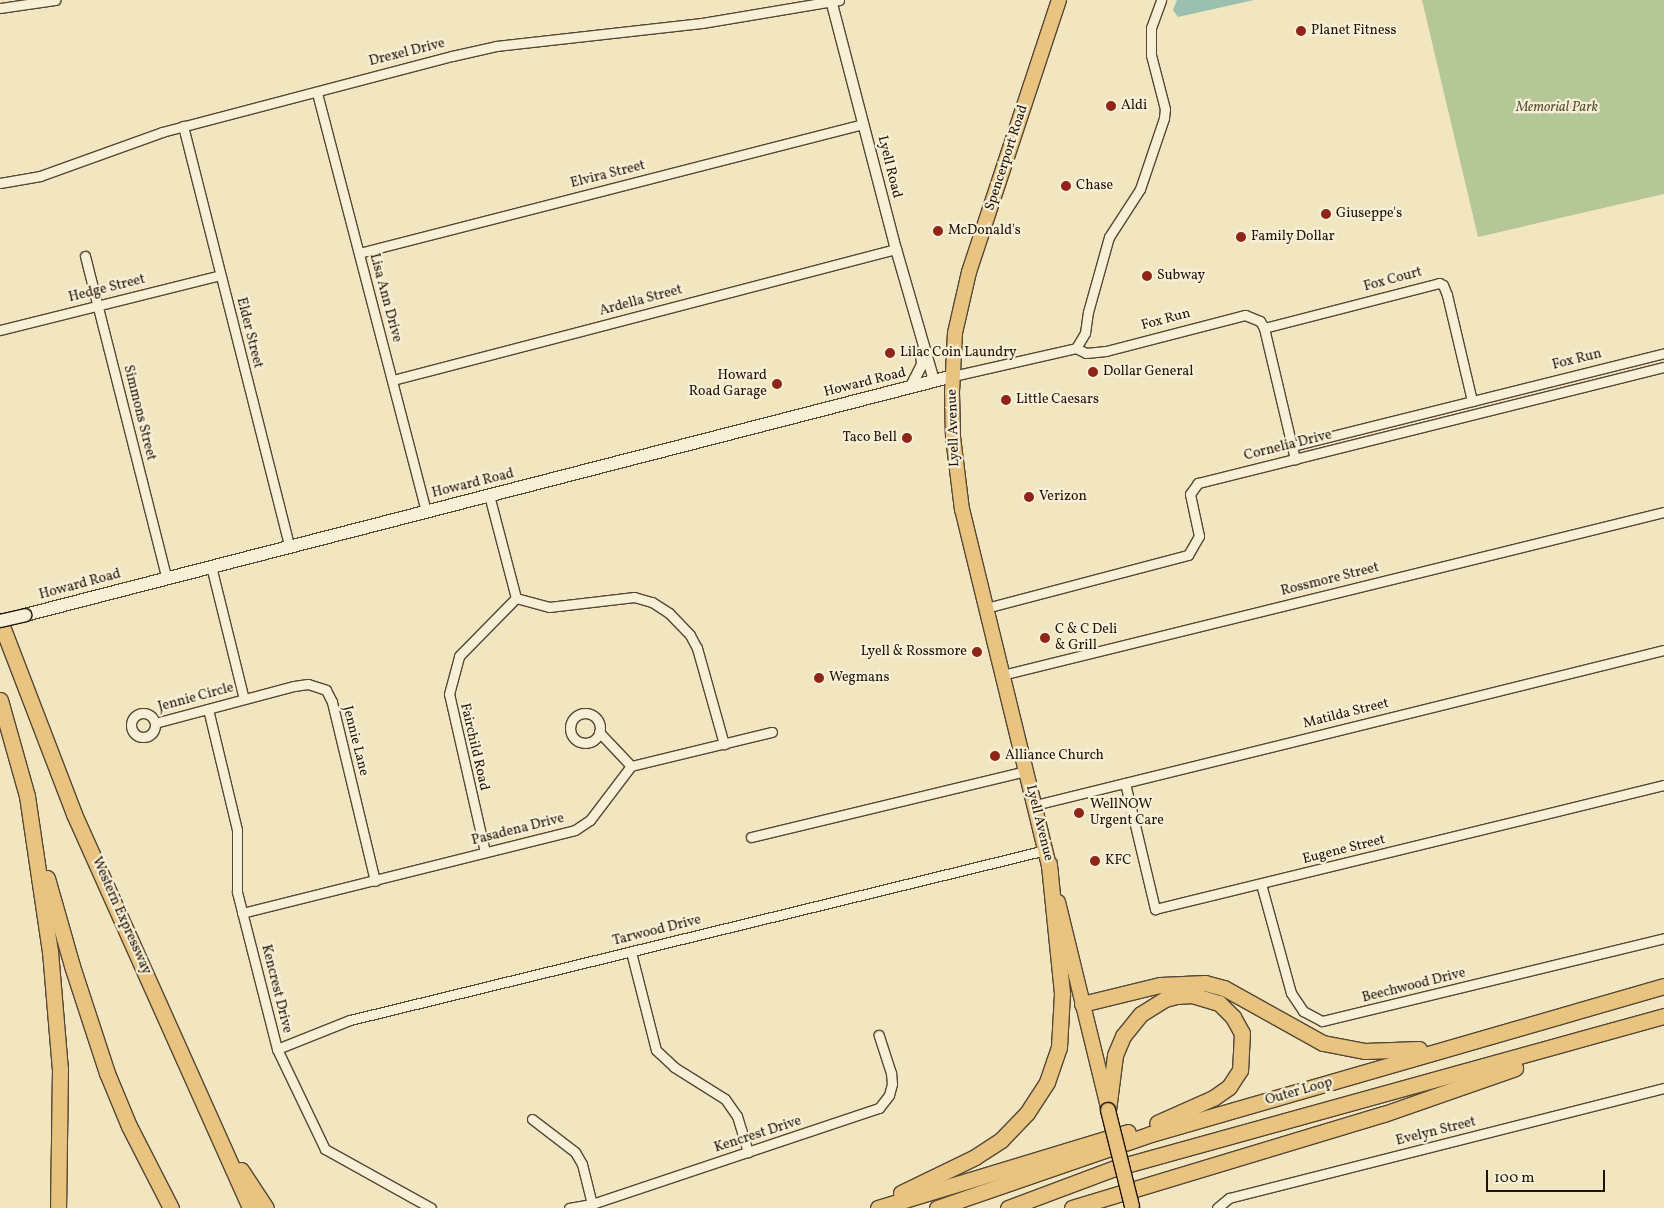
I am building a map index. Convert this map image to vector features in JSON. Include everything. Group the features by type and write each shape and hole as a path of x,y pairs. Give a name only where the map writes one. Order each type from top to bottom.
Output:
{"highway":[{"name":"Western Expressway","path":"0,621 74,814 250,1208"},
{"path":"0,700 72,966 107,1073 129,1126 172,1208"},
{"path":"27,796 50,950 59,1060 58,1207"},
{"path":"870,1208 975,1157 1001,1140 1026,1113 1047,1082 1059,1047 1062,993 1047,857"},
{"path":"1082,1004 1160,985 1205,983 1236,995 1310,1038 1339,1048 1372,1052 1410,1050 1530,1024"},
{"name":"Outer Loop","path":"937,1208 1198,1121 1664,986"},
{"path":"878,1208 1175,1117 1229,1087 1240,1070 1244,1051 1242,1033 1232,1017 1219,1003 1192,995 1165,999 1152,1006 1123,1036 1116,1055 1108,1110"},
{"name":"Outer Loop","path":"1008,1208 1115,1168 1664,1016"},
{"path":"1072,1208 1384,1114 1541,1060 1571,1043"},
{"path":"204,1104 266,1208"},
{"path":"1175,1117 1198,1121"}],"main road":[{"name":"Spencerport Road","path":"953,376 959,307 1059,0"},
{"name":"Howard Road","path":"0,621 953,376"},
{"name":"Lyell Avenue","path":"953,376 953,437 958,490 1132,1207"}],"street":[{"path":"0,8 55,0"},
{"path":"1076,348 1085,333 1088,312 1109,237 1140,189 1164,118 1165,109 1151,55 1151,28 1161,0"},
{"name":"Drexel Drive","path":"0,183 40,176 183,126 317,93 351,81 496,46 702,23 834,1"},
{"name":"Lyell Road","path":"834,1 863,124 920,341 934,380"},
{"name":"Lisa Ann Drive","path":"317,93 426,511"},
{"name":"Elvira Street","path":"359,253 863,124"},
{"name":"Elder Street","path":"183,126 289,546"},
{"name":"Ardella Street","path":"393,380 896,249"},
{"name":"Simmons Street","path":"86,256 166,577"},
{"name":"Hedge Street","path":"0,330 220,275"},
{"name":"Fox Court","path":"1264,328 1439,283 1443,285 1447,295 1472,401"},
{"name":"Fox Run","path":"953,376 1076,348 1096,353 1245,315 1260,321 1264,328"},
{"path":"1264,328 1295,459"},
{"name":"Lyell Road","path":"911,386 922,364 920,341"},
{"name":"Fox Run","path":"1292,446 1664,353"},
{"name":"Cornelia Drive","path":"986,608 1188,555 1199,536 1190,494 1198,483 1664,367"},
{"path":"489,495 516,598 549,607 634,598 652,602 669,613 680,623 697,648 724,744"},
{"name":"Rossmore Street","path":"1002,675 1664,512"},
{"path":"211,566 244,699"},
{"name":"Fairchild Road","path":"485,852 453,720 450,681 467,646 516,598"},
{"name":"Matilda Street","path":"1035,805 1664,650"},
{"name":"Jennie Lane","path":"244,699 308,684 326,690 332,702 375,881"},
{"name":"Jennie Circle","path":"154,723 244,699"},
{"name":"Kencrest Drive","path":"208,709 237,830 236,874 242,912 277,1049 325,1149 431,1208"},
{"path":"599,732 631,766 772,732"},
{"name":"Pasadena Drive","path":"242,912 375,881 584,825 631,766"},
{"path":"752,837 1026,771"},
{"name":"Eugene Street","path":"1125,783 1155,909 1664,785"},
{"name":"Tarwood Drive","path":"277,1049 350,1020 631,952 1047,857"},
{"name":"Beechwood Drive","path":"1262,884 1291,993 1304,1011 1322,1021 1664,938"},
{"path":"631,952 656,1050 674,1068 725,1099 737,1116 748,1152"},
{"name":"Kencrest Drive","path":"569,1208 592,1204 878,1108 889,1095 892,1084 892,1073 879,1035"},
{"name":"Evelyn Street","path":"1217,1208 1229,1198 1664,1088"},
{"path":"532,1118 575,1152 582,1164 592,1204"}],"green space":[{"name":"Memorial Park","path":"1422,0 1664,0 1664,194 1478,237"}],"shaded area":[{"path":"1177,0 1254,0 1178,17 1173,10"}],"place":[{"name":"Planet Fitness","path":"1301,31"},
{"name":"Aldi","path":"1111,106"},
{"name":"Chase","path":"1066,186"},
{"name":"Giuseppe's","path":"1326,214"},
{"name":"McDonald's","path":"938,231"},
{"name":"Family Dollar","path":"1241,237"},
{"name":"Subway","path":"1147,276"},
{"name":"Lilac Coin Laundry","path":"890,353"},
{"name":"Dollar General","path":"1093,372"},
{"name":"Howard Road Garage","path":"777,384"},
{"name":"Little Caesars","path":"1006,400"},
{"name":"Taco Bell","path":"907,438"},
{"name":"Verizon","path":"1029,497"},
{"name":"C & C Deli & Grill","path":"1045,638"},
{"name":"Lyell & Rossmore","path":"977,652"},
{"name":"Wegmans","path":"819,678"},
{"name":"Alliance Church","path":"995,756"},
{"name":"WellNOW Urgent Care","path":"1079,813"},
{"name":"KFC","path":"1095,861"}]}
